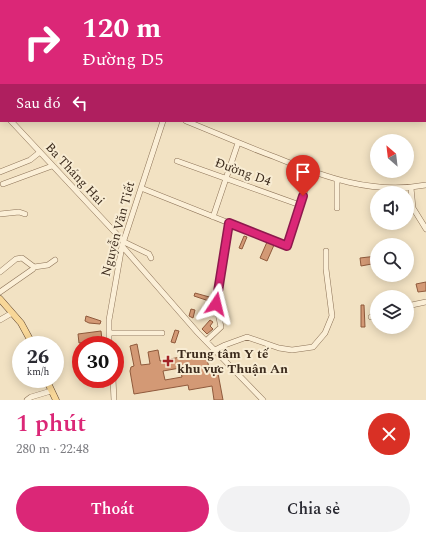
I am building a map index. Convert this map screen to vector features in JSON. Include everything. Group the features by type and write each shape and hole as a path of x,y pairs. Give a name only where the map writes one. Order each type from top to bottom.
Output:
{"main road":[{"path":"0,299 21,323 28,336"},
{"path":"51,390 56,400"}],"street":[{"name":"Ba Tháng Hai","path":"12,122 123,244 206,341 263,400"},
{"name":"Nguyễn Văn Tiết","path":"109,336 111,303 123,244 163,122"},
{"path":"188,122 311,172 337,180 370,186"},
{"path":"213,216 238,143"},
{"path":"0,172 30,160 40,152"},
{"name":"Đường D4","path":"177,161 300,205"},
{"path":"3,184 52,166"},
{"path":"141,188 287,246 311,172"},
{"path":"337,180 337,208"},
{"path":"414,187 426,185"},
{"path":"414,210 426,229"},
{"path":"0,214 18,212 25,214"},
{"path":"206,341 222,327 216,304 229,223"},
{"path":"123,244 149,254 151,258"},
{"path":"215,350 247,337 279,348 292,350 313,347 325,333 332,316 326,269 326,251"},
{"path":"0,272 16,259 22,258 34,267"},
{"path":"0,292 34,267 48,265 55,260"},
{"path":"414,305 426,302"},
{"path":"0,320 12,313"},
{"path":"109,333 162,332"},
{"path":"113,388 114,400"},
{"path":"27,400 31,397 51,390"}],"building":[{"path":"244,236 247,237 242,249 239,248"},
{"path":"267,242 274,245 267,261 260,258"},
{"path":"370,257 370,264 361,266 360,258"},
{"path":"426,282 426,291 418,292 416,284"},
{"path":"195,293 213,298 212,302 194,296"},
{"path":"361,305 364,305 365,327 361,327"},
{"path":"191,309 195,310 193,318 189,316"},
{"path":"86,316 101,321 100,324 85,321"},
{"path":"210,320 213,322 210,326 213,329 207,334 202,329"},
{"path":"175,330 179,331 175,343 171,342"},
{"path":"101,331 102,336 78,336 78,334"},
{"path":"137,344 141,365 150,364 148,352 158,350 160,361 206,352 209,369 217,368 223,400 214,400 212,386 189,390 188,385 134,394 130,371 131,367 134,366 130,346","holes":["180,368 182,377 165,380 163,371"]}],"place":[{"name":"Trung tâm Y tế khu vực Thuận An","path":"168,361"}],"route":[{"path":"216,304 229,223 287,246 303,196"}]}
